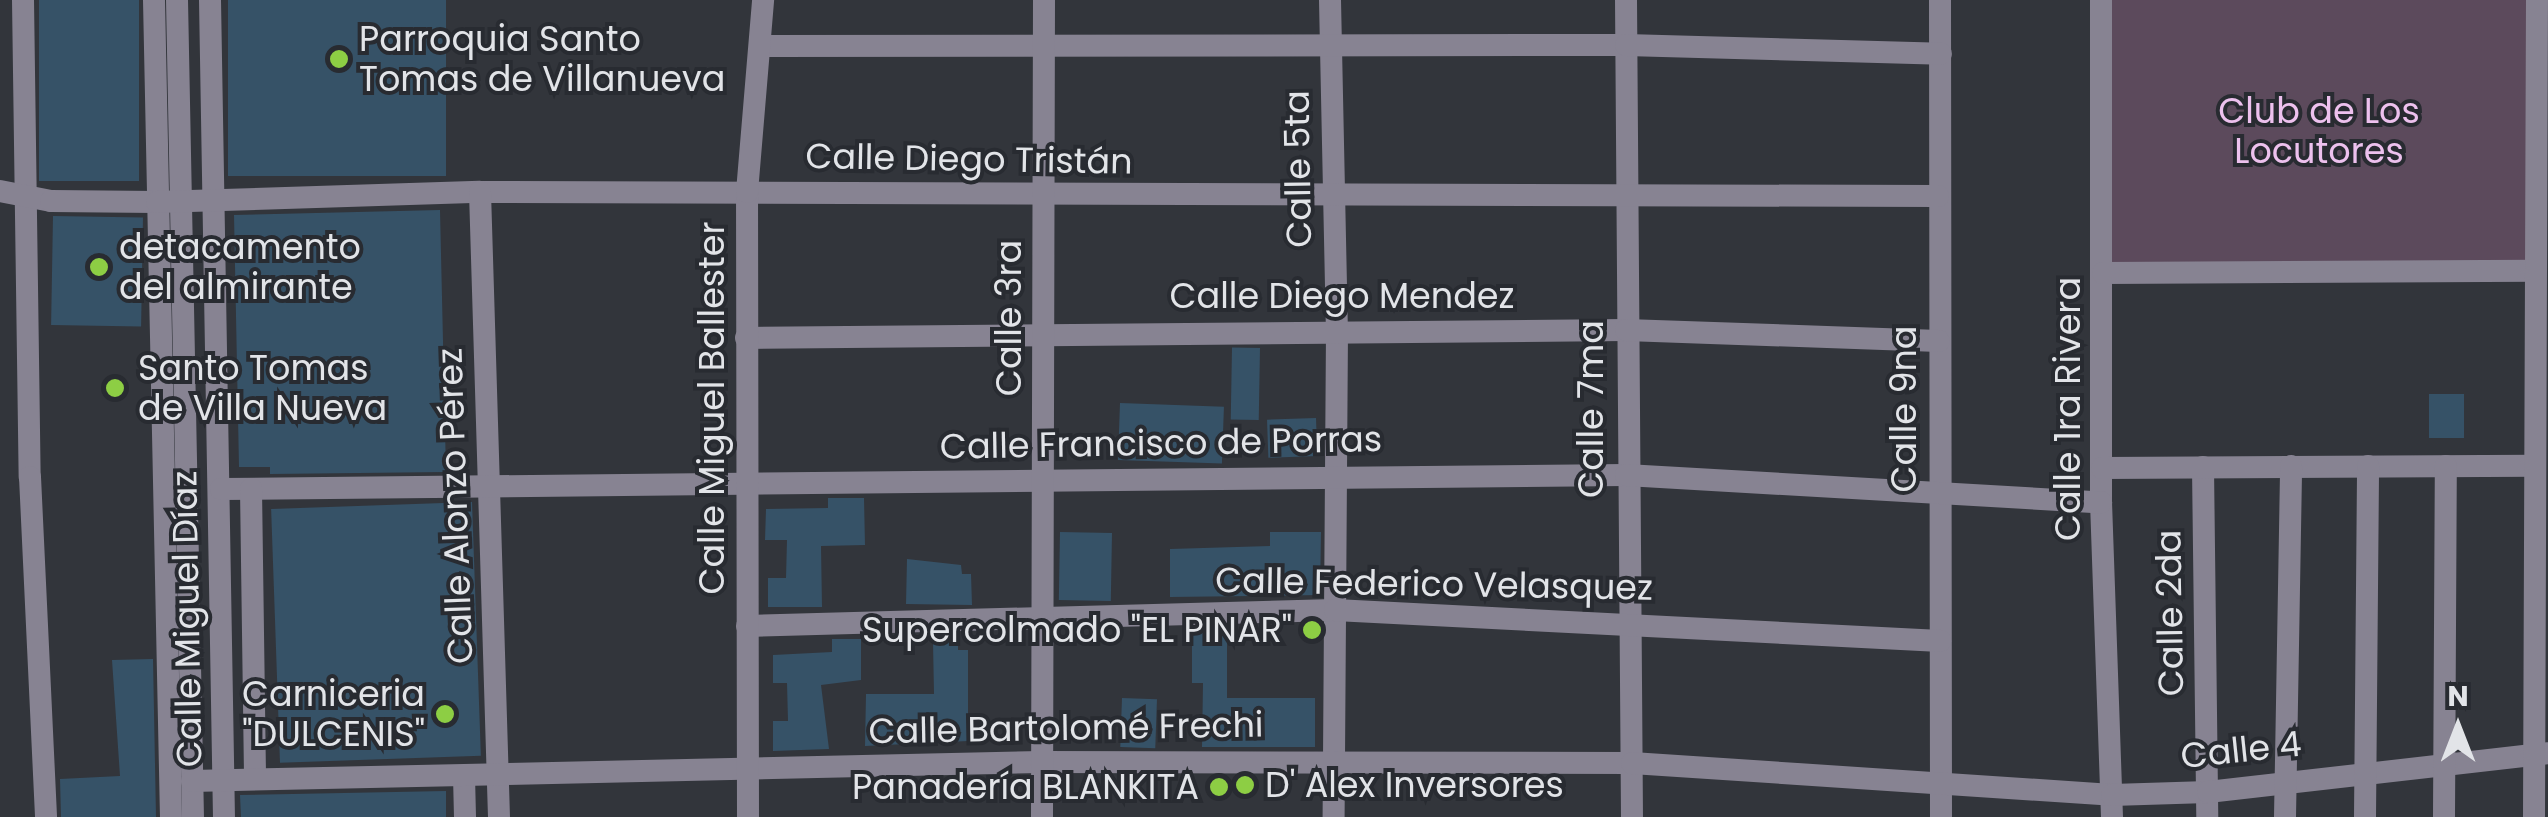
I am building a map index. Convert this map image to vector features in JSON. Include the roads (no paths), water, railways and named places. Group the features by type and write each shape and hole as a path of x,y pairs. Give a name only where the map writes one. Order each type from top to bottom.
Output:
{"street":[{"path":"23,0 30,477 46,817"},
{"name":"Calle Miguel Díaz","path":"154,0 169,202 193,817"},
{"name":"Calle Miguel Díaz","path":"171,817 169,202 177,0"},
{"name":"Calle Miguel Díaz","path":"210,0 224,817"},
{"name":"Calle Miguel Ballester","path":"748,817 747,192 763,0"},
{"name":"Calle 3ra","path":"1042,817 1044,0"},
{"name":"Calle 5ta","path":"1330,0 1337,330 1333,474 1334,817"},
{"name":"Calle 7ma","path":"1626,0 1626,620 1632,817"},
{"name":"Calle 9na","path":"1940,0 1940,817"},
{"name":"Calle 1ra Rivera","path":"2101,0 2101,502 2112,806"},
{"path":"2534,817 2541,754 2534,466 2541,434 2535,272 2537,0"},
{"path":"762,46 1626,46 1941,54"},
{"name":"Calle Diego Tristán","path":"0,191 27,196 169,202 480,192 1938,196"},
{"name":"Calle Alonzo Pérez","path":"480,192 498,817"},
{"path":"2103,273 2535,272"},
{"name":"Calle Diego Mendez","path":"746,338 1626,330 1938,340"},
{"path":"2285,817 2290,466"},
{"path":"2365,817 2368,466"},
{"path":"2444,817 2446,466"},
{"path":"2102,468 2534,466"},
{"name":"Calle 2da","path":"2203,467 2207,817"},
{"name":"Calle Francisco de Porras","path":"221,489 490,482 746,488 1044,476 1626,476 2101,502"},
{"path":"251,489 255,779"},
{"name":"Calle Federico Velasquez","path":"747,626 1336,610 1626,620 1940,640"},
{"name":"Calle 4","path":"1940,786 2112,806 2365,771 2541,754"},
{"name":"Calle Bartolomé Frechi","path":"192,780 497,776 748,766 1334,761 1632,763 1940,786"},
{"path":"464,776 464,817"}],"place":[{"name":"Parroquia Santo Tomas de Villanueva","path":"339,59"},
{"name":"detacamento del almirante","path":"99,267"},
{"name":"Santo Tomas de Villa Nueva","path":"115,388"},
{"name":"Supercolmado \"EL PINAR\"","path":"1312,630"},
{"name":"Carniceria \"DULCENIS\"","path":"445,714"},
{"name":"D' Alex Inversores","path":"1245,785"},
{"name":"Panadería BLANKITA","path":"1219,787"}],"park label":[{"name":"Club de Los Locutores","path":"2319,131"}]}
